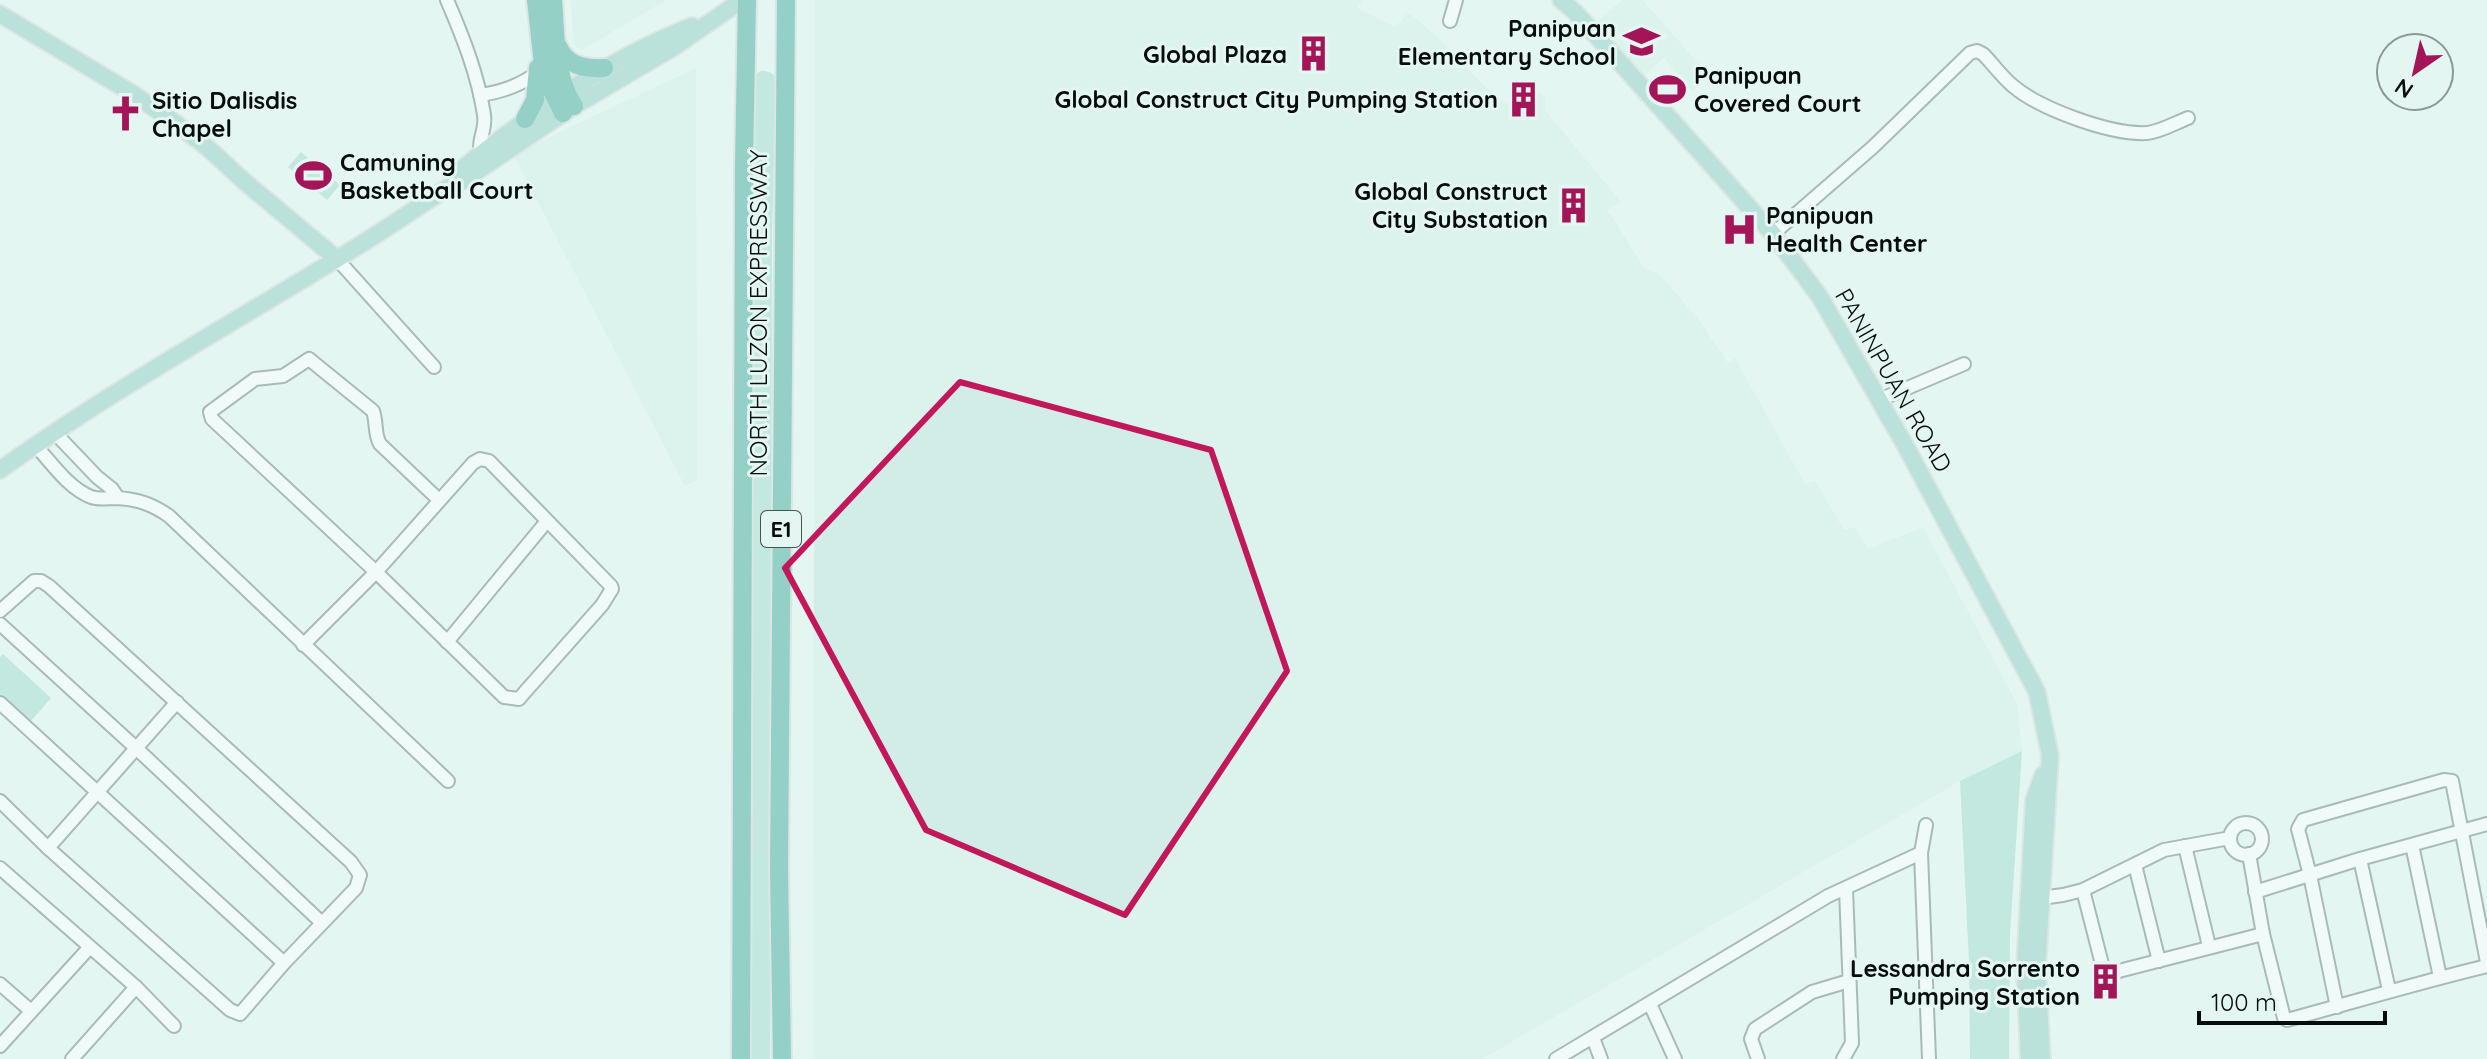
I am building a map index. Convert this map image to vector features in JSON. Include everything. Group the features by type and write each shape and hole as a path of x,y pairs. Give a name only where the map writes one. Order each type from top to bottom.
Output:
{"highway":[{"path":"536,0 559,65 565,103"},
{"path":"525,119 535,100 538,72 549,43 553,0"},
{"name":"NORTH LUZON EXPRESSWAY","path":"741,1059 745,0"},
{"name":"NORTH LUZON EXPRESSWAY","path":"782,1059 779,869 786,0"},
{"path":"549,43 567,61 578,66 604,68"}],"main road":[{"path":"484,159 565,103 604,68 745,0"},
{"name":"PANINPUAN ROAD","path":"1561,0 1586,24 1773,234 1820,297 2037,692 2050,755 2025,969 2029,1059"},
{"path":"0,14 170,119 337,259"},
{"path":"0,470 35,445 464,180 525,119 565,103 674,47 716,16"},
{"name":"PANINPUAN ROAD","path":"2035,899 2042,1059"}],"street":[{"path":"447,0 465,43 480,95 485,118 479,147 484,159"},
{"path":"1450,21 1456,0"},
{"path":"1773,234 1873,147 1970,53 1977,51 2013,86 2034,99 2096,126 2150,133 2188,118"},
{"path":"480,95 511,88 538,72"},
{"path":"337,259 434,367"},
{"path":"303,645 376,572 473,463 485,459 611,586 610,594 602,605 519,699 504,697 376,572 212,419 210,412 255,379 283,376 309,359 373,411 376,437 380,444 439,500"},
{"path":"1879,400 1964,364"},
{"path":"55,433 118,498"},
{"path":"35,445 77,490 88,496 145,502 169,516 448,781"},
{"path":"62,473 78,457"},
{"path":"447,642 547,521"},
{"path":"0,611 34,581 49,586 360,875 356,888 284,963 243,1013 235,1013 48,848 0,801"},
{"path":"0,624 322,923"},
{"path":"48,848 177,702"},
{"path":"0,703 284,963"},
{"path":"2249,854 2263,934 2287,1020 2337,1007 2389,990 2487,964 2452,781 2449,779 2303,820 2298,829 2337,1007"},
{"path":"2242,823 2259,829 2262,838 2260,846 2249,854 2236,851 2231,844 2235,827 2242,823"},
{"path":"2255,892 2487,824"},
{"path":"1926,825 1921,853 1929,1059"},
{"path":"2035,899 2083,890 2154,854 2230,838"},
{"path":"2412,845 2440,977"},
{"path":"2185,846 2209,946"},
{"path":"1556,1059 1828,896 1921,853"},
{"path":"2360,859 2389,990"},
{"path":"2135,865 2159,961"},
{"path":"0,868 136,987 174,1026"},
{"path":"1843,1059 1852,1043 1846,889"},
{"path":"2083,890 2107,974 2263,934"},
{"path":"0,1046 89,948"},
{"path":"1758,1059 1751,1039 1755,1029 1812,992 1849,981"},
{"path":"0,984 31,1011"},
{"path":"72,1059 136,987"},
{"path":"1650,1004 1675,1059"},
{"path":"1593,1038 1601,1059"}],"highlighted area":[{"path":"960,382 1211,450 1287,671 1125,915 926,830 785,568"}],"shaded area":[{"path":"571,0 666,0 582,50 574,45"},
{"path":"815,0 1364,0 1357,8 1395,27 1408,13 1418,20 1478,80 1507,104 1530,84 1545,98 1545,110 1621,202 1607,210 1645,269 1660,275 1698,319 1728,363 1735,358 1805,484 1815,481 1844,530 1855,527 1868,549 1923,527 2017,704 2022,751 1960,781 1482,1059 813,1059"},
{"name":"Panipuan Elementary School","path":"1622,0 1643,0 1709,76 1693,91 1664,58 1637,80 1591,27"},
{"path":"696,68 697,480 685,486 513,154"}],"green space":[{"path":"761,71 770,72 776,80 772,235 770,1059 748,1059 753,82 755,75"},
{"name":"Camuning Basketball Court","path":"301,152 340,185 327,200 288,167"},
{"path":"3,654 51,698 30,722 0,694 0,657"},
{"path":"2022,751 2010,934 2009,1059 1970,1059 1969,962 1960,781"}],"place":[{"name":"Panipuan Elementary School","path":"1642,42"},
{"name":"Global Plaza","path":"1313,54"},
{"name":"Panipuan Covered Court","path":"1668,89"},
{"name":"Global Construct City Pumping Station","path":"1524,99"},
{"name":"Sitio Dalisdis Chapel","path":"126,114"},
{"name":"Camuning Basketball Court","path":"314,176"},
{"name":"Global Construct City Substation","path":"1574,205"},
{"name":"Panipuan Health Center","path":"1740,229"},
{"name":"Lessandra Sorrento Pumping Station","path":"2106,982"}]}
